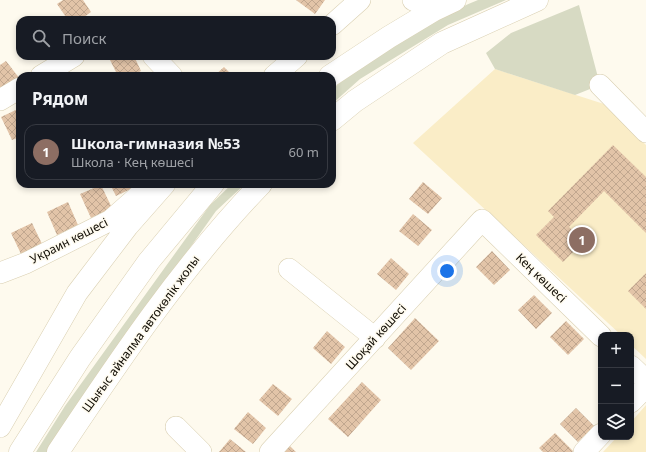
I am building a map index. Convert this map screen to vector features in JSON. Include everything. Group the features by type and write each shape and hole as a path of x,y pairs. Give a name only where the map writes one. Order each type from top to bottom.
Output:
{"main road":[{"path":"336,117 355,101 442,43 537,0"},
{"path":"336,72 443,4"},
{"path":"20,452 80,358 149,261 210,188"},
{"name":"Шығыс айналма автокөлік жолы","path":"58,452 111,373 176,283 233,214 257,188"}],"street":[{"path":"336,21 360,0"},
{"path":"413,0 443,4"},
{"path":"48,72 67,60"},
{"path":"157,60 168,72"},
{"path":"278,72 292,60"},
{"path":"600,85 646,132"},
{"path":"0,100 16,90"},
{"name":"Украин көшесі","path":"0,273 26,264 111,220 147,188"},
{"path":"0,427 77,293 128,226 161,188"},
{"name":"Кең көшесі","path":"482,220 598,333"},
{"name":"Шоқай көшесі","path":"270,452 482,220"},
{"path":"289,269 375,338"},
{"path":"633,368 646,380"},
{"path":"634,399 646,387"},
{"path":"176,427 201,452"},
{"path":"584,452 598,437"}],"shaded area":[{"path":"495,69 604,104 646,145 646,359 634,348 634,332 618,332 413,143"},
{"path":"646,405 646,452 603,452 614,440 634,440 634,419"}],"green space":[{"path":"478,0 506,0 448,25 360,79 336,100 336,86 365,63 401,39 459,8"},
{"path":"579,5 600,85 575,95 495,69 486,53 511,33"},
{"path":"228,188 241,188 216,211 73,413 48,452 36,452 65,406 210,205"}],"building":[{"path":"63,0 83,0 91,12 86,16 65,16 57,4"},
{"path":"296,0 325,0 315,14"},
{"path":"110,60 136,60 141,71 139,72 116,72"},
{"path":"6,61 16,74 16,82 0,94 0,65"},
{"path":"224,67 229,72 218,72"},
{"path":"16,110 16,138 12,140 1,117"},
{"path":"613,145 646,177 646,233 604,191 569,227 584,241 563,262 536,235 554,217 548,211"},
{"path":"423,182 442,198 428,214 409,199"},
{"path":"94,188 102,188 112,208 91,218 80,194"},
{"path":"112,188 133,188 116,196"},
{"path":"68,202 78,225 57,235 47,212"},
{"path":"413,214 432,230 418,246 399,231"},
{"path":"32,223 43,246 22,256 11,233"},
{"path":"492,251 510,270 494,285 476,267"},
{"path":"391,258 409,274 396,290 377,274"},
{"path":"646,273 646,309 628,291"},
{"path":"534,295 552,313 536,329 518,310"},
{"path":"415,318 439,341 411,370 388,348"},
{"path":"566,321 584,339 568,355 550,337"},
{"path":"327,331 345,347 331,364 313,348"},
{"path":"362,382 381,400 348,437 328,419"},
{"path":"273,384 292,399 278,416 259,400"},
{"path":"576,408 594,426 578,442 560,424"},
{"path":"248,412 266,428 253,444 234,429"},
{"path":"555,433 573,451 572,452 543,452 539,448"},
{"path":"230,439 246,452 219,452"},
{"path":"289,445 296,452 282,452"}],"place":[{"name":"Школа-гимназия №53","path":"582,240"}]}
